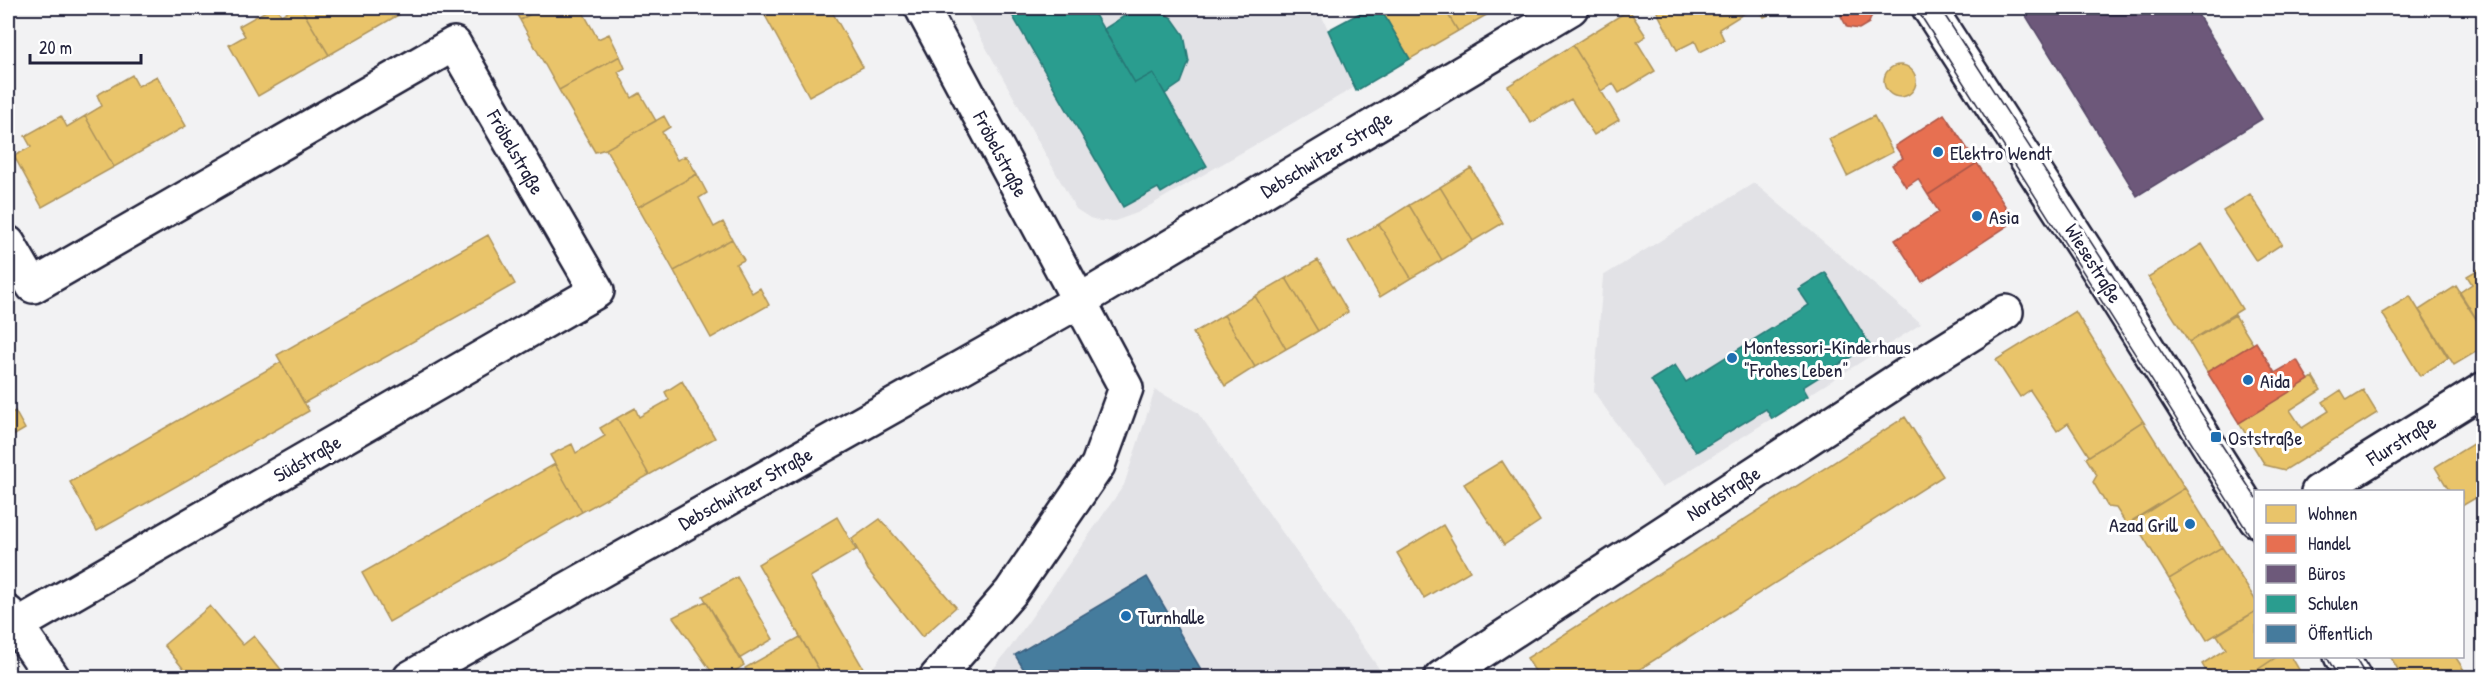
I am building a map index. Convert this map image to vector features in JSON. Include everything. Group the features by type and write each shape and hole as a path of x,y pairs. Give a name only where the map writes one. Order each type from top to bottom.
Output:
{"street":[{"name":"Fröbelstraße","path":"922,8 1081,300"},
{"name":"Debschwitzer Straße","path":"410,678 1081,300 1571,8"},
{"name":"Wiesestraße","path":"1929,8 2254,517"},
{"name":"Fröbelstraße","path":"8,243 33,286 454,44 597,291"},
{"name":"Südstraße","path":"53,678 12,619 597,291"},
{"path":"936,678 1011,592 1098,465 1126,388 1081,300"},
{"name":"Nordstraße","path":"1442,678 1869,398 2006,312"},
{"name":"Flurstraße","path":"2321,490 2484,389"},
{"path":"2342,658 2354,678"}],"shaded area":[{"path":"964,8 1318,8 1355,87 1137,213 1115,221 1100,221 1076,209"},
{"name":"Montessori-Kinderhaus \"Frohes Leben\"","path":"1754,183 1921,324 1662,488 1594,392 1603,276"},
{"path":"1155,390 1197,412 1385,677 986,678 1010,648 1124,485"}],"building: Wohnen":[{"path":"271,8 277,8 281,15 294,8 301,8 329,55 258,96 229,45 245,36 239,26"},
{"path":"301,8 396,8 400,14 329,55"},
{"path":"513,8 541,8 520,20"},
{"path":"541,8 590,8 583,12 598,39 609,34 620,56 559,90 520,20"},
{"path":"761,8 830,8 863,67 809,96"},
{"path":"1380,8 1444,8 1458,31 1410,59"},
{"path":"1444,8 1499,8 1458,31"},
{"path":"1655,8 1743,8 1745,13 1719,29 1724,40 1700,52 1695,41 1677,50"},
{"path":"1759,8 1784,8 1764,17"},
{"path":"1629,10 1646,36 1637,42 1655,71 1619,93 1613,83 1601,91 1573,45"},
{"path":"1573,45 1619,120 1594,135 1571,99 1531,123 1508,86"},
{"path":"620,56 625,68 618,72 632,98 640,93 656,121 606,149 595,152 559,90"},
{"path":"1900,65 1911,70 1916,81 1911,92 1900,97 1889,92 1884,81 1889,70"},
{"path":"132,75 138,86 157,76 186,126 114,167 85,116 102,106 97,95"},
{"path":"61,116 67,127 85,116 114,167 42,207 14,156 31,147 25,136"},
{"path":"664,116 670,127 662,132 677,160 686,156 697,174 638,207 606,149"},
{"path":"1874,116 1893,152 1847,176 1829,139"},
{"path":"1471,168 1503,223 1473,241 1440,187"},
{"path":"697,174 707,193 699,198 714,227 723,222 732,239 674,271 638,207"},
{"path":"1440,187 1473,241 1442,260 1409,205"},
{"path":"2250,194 2282,244 2256,261 2223,211"},
{"path":"1409,205 1442,260 1411,278 1379,224"},
{"path":"1379,224 1411,278 1380,297 1348,241"},
{"path":"488,235 515,284 304,403 277,355"},
{"path":"732,239 744,260 736,264 752,293 760,288 769,305 711,338 674,271"},
{"path":"2202,244 2242,309 2189,342 2148,277"},
{"path":"1318,260 1348,312 1318,331 1286,278"},
{"path":"2484,266 2484,331 2459,293 2472,284 2467,276"},
{"path":"1286,278 1318,331 1286,349 1255,296"},
{"path":"2456,286 2484,331 2484,347 2454,365 2419,310"},
{"path":"1255,296 1286,349 1255,367 1224,315"},
{"path":"2410,296 2448,358 2420,376 2382,313"},
{"path":"2075,311 2143,421 2089,456 2068,423 2057,431 2030,390 2020,397 1996,360"},
{"path":"1224,315 1255,367 1225,386 1193,333"},
{"path":"2235,315 2253,344 2207,372 2189,342"},
{"path":"281,362 309,411 97,531 70,482"},
{"path":"2313,377 2321,390 2290,410 2302,428 2329,411 2323,402 2341,390 2347,400 2363,390 2377,413 2285,470 2265,465 2239,423"},
{"path":"682,381 715,438 649,475 617,418 635,408 639,417 669,400 665,392"},
{"path":"15,411 25,429 8,439 8,415"},
{"path":"1905,417 1943,476 1626,678 1539,678 1527,658"},
{"path":"617,418 649,475 582,512 550,455 572,444 576,453 605,436 600,428"},
{"path":"2143,421 2185,488 2127,525 2116,508 2108,507 2093,482 2097,475 2086,458"},
{"path":"2484,437 2484,493 2464,505 2464,490 2449,490 2435,467"},
{"path":"1502,461 1540,521 1504,545 1464,484"},
{"path":"555,464 582,512 389,622 362,573"},
{"path":"2185,488 2222,547 2169,579 2133,520"},
{"path":"837,517 856,550 810,577 869,678 824,678 758,564"},
{"path":"880,519 956,607 922,637 868,570 852,539"},
{"path":"1443,525 1470,571 1424,598 1397,553"},
{"path":"2222,547 2254,598 2254,612 2207,640 2169,579"},
{"path":"737,577 773,639 739,659 703,596"},
{"path":"706,601 744,665 725,678 716,678 673,617"},
{"path":"210,606 243,645 254,636 288,678 191,678 164,645"},
{"path":"2254,612 2254,658 2275,658 2245,678 2242,678 2237,670 2224,678 2210,678 2202,664 2226,649 2217,635"},
{"path":"800,637 824,678 751,678 745,668"},
{"path":"2275,658 2292,658 2304,678 2245,678"},
{"path":"2391,658 2456,658 2464,670 2452,678 2403,678"}],"building: Handel":[{"path":"1842,8 1870,8 1873,12 1869,23 1859,29 1847,27 1841,16"},
{"path":"1944,114 1977,163 1928,195 1918,179 1906,187 1892,165 1903,158 1895,146"},
{"path":"1977,163 2015,221 1922,282 1895,240 1939,212 1928,195"},
{"path":"2256,342 2275,373 2297,360 2309,380 2239,423 2207,372"}],"building: Büros":[{"path":"2029,8 2194,8 2262,119 2137,196 2023,11"}],"building: Schulen":[{"path":"1008,8 1091,8 1135,83 1153,73 1207,166 1161,193 1158,188 1123,207"},
{"path":"1369,8 1380,8 1410,59 1356,91 1328,30"},
{"path":"1141,10 1159,10 1172,18 1184,35 1189,62 1181,83 1165,94 1153,73 1135,83 1104,29 1126,15"},
{"path":"1825,272 1870,345 1803,387 1808,396 1772,419 1766,409 1696,452 1651,380 1675,365 1686,382 1809,305 1798,289"}],"building: Öffentlich":[{"name":"Turnhalle","path":"1147,577 1206,678 1029,678 1015,655"}],"tram line":[{"path":"1916,8 2254,542"},
{"path":"1940,8 2254,495"},
{"path":"2327,658 2339,678"},
{"path":"2355,658 2367,678"}],"place":[{"name":"Elektro Wendt","path":"1938,152"},
{"name":"Asia","path":"1977,216"},
{"name":"Montessori-Kinderhaus \"Frohes Leben\"","path":"1732,358"},
{"name":"Aida","path":"2248,380"},
{"name":"Oststraße","path":"2216,437"},
{"name":"Azad Grill","path":"2190,524"},
{"name":"Turnhalle","path":"1126,616"}]}
